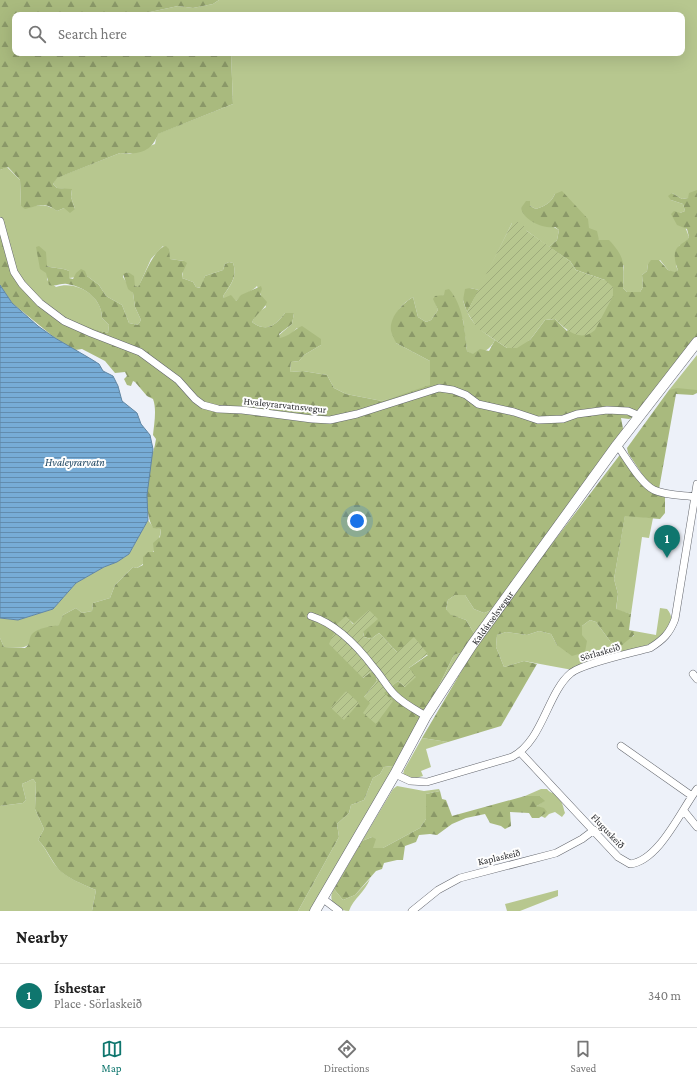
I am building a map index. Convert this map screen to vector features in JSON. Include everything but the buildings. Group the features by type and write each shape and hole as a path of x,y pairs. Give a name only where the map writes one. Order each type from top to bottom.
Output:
{"street":[{"name":"Hvaleyrarvatnsvegur","path":"0,220 14,272 22,284 40,303 50,312 75,326 140,352 178,380 195,399 203,405 218,409 242,410 330,420 357,414 439,388 453,390 466,395 478,404 514,412 538,420 563,419 577,414 607,410 628,411 640,416"},
{"name":"Kaldárselsvegur","path":"315,911 395,774 426,716 472,645 618,445 697,342"},
{"path":"618,445 640,477 653,490 662,493 696,497"},
{"name":"Sörlaskeið","path":"395,774 410,781 427,782 507,759 520,752 529,743 562,683 572,672 584,667 650,648 667,635 675,619 697,484"},
{"path":"311,616 320,619 347,638 374,668 383,682 396,696 426,716"},
{"path":"621,746 692,796"},
{"name":"Fluguskeið","path":"520,752 618,857 627,862 633,863 644,859 656,847 684,811 697,789"},
{"path":"684,811 697,826"},
{"name":"Kaplaskeið","path":"412,911 438,890 460,878 556,853 582,839 594,830"},
{"path":"322,898 339,911"}],"green space":[{"path":"0,0 219,0 213,4 193,8 178,6 150,12 12,12 12,56 231,56 233,104 158,134 152,145 144,151 138,153 120,153 57,178 53,184 57,188 72,189 71,197 75,209 70,213 64,208 57,211 45,205 25,209 21,206 20,180 8,167 0,170"},
{"path":"219,0 697,0 697,191 688,198 682,199 672,193 671,200 683,204 685,211 680,213 689,237 686,242 679,246 676,266 678,270 675,273 668,270 660,260 648,264 647,271 642,275 643,287 640,292 627,292 623,288 624,266 555,194 550,202 542,207 536,209 530,206 521,208 559,230 557,240 549,247 527,231 512,223 479,290 470,288 463,300 465,307 474,323 483,332 495,340 491,347 473,355 467,351 463,320 444,295 434,299 438,310 431,320 426,322 418,317 413,297 398,311 395,322 396,343 430,361 430,386 382,401 346,394 334,388 327,375 303,371 290,372 291,362 299,361 304,355 321,345 297,328 288,337 280,339 279,335 292,324 294,313 285,313 275,324 267,327 262,327 252,322 257,313 266,307 257,286 236,301 224,298 223,296 231,285 234,277 235,273 233,263 229,262 225,264 223,270 205,276 201,288 196,287 193,282 182,278 184,261 170,259 163,246 151,259 138,288 135,286 128,272 123,275 133,293 135,307 141,320 138,325 129,323 122,305 106,296 99,285 87,276 69,278 69,271 47,266 47,280 56,287 64,285 72,286 86,291 93,296 98,302 102,318 109,325 108,333 82,326 61,316 45,306 16,276 0,228 0,170 7,167 20,180 21,206 26,207 43,205 57,211 64,208 75,209 71,197 72,190 57,188 53,184 56,178 120,153 130,154 155,144 157,134 233,104 231,56 685,56 685,12 150,12 178,6 193,8 213,4"},
{"path":"697,190 697,346 643,413 629,419 621,418 624,434 494,609 484,613 474,609 465,595 455,595 448,600 446,609 450,614 466,620 475,635 466,651 454,655 426,712 419,708 419,729 400,765 384,767 380,774 373,778 364,800 351,805 349,813 337,824 339,837 298,911 92,911 96,890 74,880 59,870 38,840 44,829 35,809 36,783 33,779 22,784 26,800 23,803 0,806 0,638 4,647 25,648 34,632 59,625 63,615 76,608 82,613 92,611 93,603 110,598 115,585 133,567 137,568 143,565 143,557 148,552 154,552 153,543 160,537 161,529 153,528 150,522 147,498 149,466 156,439 153,435 155,407 153,399 147,396 135,382 133,381 131,386 127,385 124,379 127,376 125,372 115,373 105,361 82,349 75,350 55,338 12,303 0,285 0,228 7,257 17,275 27,288 50,308 64,316 78,323 108,333 109,325 102,318 99,306 92,295 74,286 65,284 54,286 49,285 46,273 40,269 36,247 39,246 46,252 47,266 69,271 69,278 73,279 76,273 81,269 85,271 87,276 99,285 106,296 122,305 129,323 138,325 141,320 135,307 133,293 128,289 123,274 128,272 134,276 135,286 138,287 153,257 162,248 166,246 169,249 170,259 184,261 187,263 182,274 182,278 193,282 196,287 200,288 205,276 223,270 225,264 229,262 233,263 235,273 234,277 223,296 224,298 231,295 236,301 241,295 261,286 262,289 260,294 267,302 252,322 262,327 267,327 275,324 285,313 294,313 292,324 279,334 280,338 302,326 321,339 321,345 304,355 299,361 291,362 290,372 303,371 327,375 334,388 346,394 382,401 430,385 430,361 396,343 391,331 394,316 405,303 413,297 418,317 426,322 431,320 438,310 433,299 435,296 444,295 445,290 449,289 454,295 460,310 464,326 467,351 473,354 480,349 489,351 495,340 507,348 530,340 545,320 555,319 567,331 605,280 576,270 570,261 549,247 557,240 559,230 555,227 545,227 535,223 523,213 521,208 526,201 530,201 530,206 536,209 547,204 552,200 555,194 562,191 588,219 589,228 597,231 599,240 609,240 615,246 623,262 623,288 627,292 640,292 643,287 642,275 647,271 648,264 651,260 659,260 668,270 675,272 678,270 675,261 675,251 689,237 687,229 677,225 671,214 674,211 680,213 685,211 683,204 671,200 668,196 672,193 682,199 688,198 689,193","holes":["346,617 363,632 364,637 371,639 379,633 397,652 428,655 409,668 405,687 398,681 383,693 364,697 377,681 375,673 372,671 363,678 341,628"]},
{"path":"517,221 524,226 527,231 570,261 576,270 605,280 613,287 613,296 595,330 584,335 574,334 555,319 545,320 530,340 517,348 507,348 477,328 467,312 512,223"},
{"path":"470,288 479,290 467,312 463,300 465,289"},
{"path":"697,355 697,390 669,390"},
{"path":"677,388 697,390 697,393 693,395 676,394 659,489 648,483 628,453 627,448 669,390"},
{"path":"619,456 624,456 654,493 665,497 665,513 660,519 625,516 614,579 618,594 616,609 631,614 629,630 634,631 634,635 622,645 610,641 596,622 590,620 582,626 582,635 587,641 585,652 572,656 557,645 551,634 539,631 527,635 506,632 497,635 496,647 504,667 524,661 537,664 501,726 448,742 422,738 468,660 505,605"},
{"path":"625,515 653,518 649,538 642,537 631,614 616,610 618,594 614,579"},
{"path":"148,520 153,527 161,529 154,552 142,565 137,568 133,567 115,585 110,598 93,603 92,611 82,613 76,608 63,615 60,625 39,630 26,646 18,648 4,647 0,638 0,618 18,620 53,609 76,583 104,567 117,562 129,554"},
{"path":"455,595 465,595 474,609 484,613 494,609 475,635 466,620 449,614 446,609 448,600"},
{"path":"660,608 667,609 670,614 671,623 663,635 655,642 578,671 524,661 504,667 496,647 497,635 506,632 527,635 539,631 551,634 557,645 582,635 582,626 590,620 596,622 610,641 634,636 634,631 656,635"},
{"path":"369,610 378,619 363,632 364,637 371,639 379,633 397,652 414,637 428,654 409,668 416,677 405,687 398,681 384,693 393,701 376,724 363,713 370,703 364,697 377,681 375,673 372,671 363,678 329,644 333,635 340,628 337,624 346,616 353,624"},
{"path":"466,651 431,702 454,655"},
{"path":"346,691 359,703 344,720 331,708"},
{"path":"422,738 448,742 426,749 431,767 421,771 423,776 413,779 403,775 404,770"},
{"path":"400,765 314,911 298,911 339,837 337,824 349,813 351,805 364,800 373,778 380,774 384,767"},
{"path":"33,779 36,783 35,809 44,829 38,840 59,870 74,880 96,890 92,911 0,911 0,806 23,803 26,800 22,784"},
{"path":"397,786 424,791 439,789 440,791 426,794 426,819 420,828 383,848 373,848 372,837 362,841 393,789"},
{"path":"541,789 547,789 560,798 565,813 562,817 555,812 549,814 545,818 541,816 546,812 537,806 544,801 540,796 525,796"},
{"path":"440,791 442,799 446,800 452,816 525,796 540,796 545,801 537,806 544,808 547,812 539,818 532,818 529,813 510,812 511,826 505,829 501,826 490,823 485,814 466,818 452,824 437,835 419,835 416,842 405,846 403,860 384,863 382,869 376,871 355,895 343,900 334,889 362,841 372,837 376,839 373,848 383,848 420,828 426,819 426,794"},
{"path":"370,879 349,911 340,909 332,901 331,898 334,889 343,900 355,895"},
{"path":"558,890 558,896 520,911 507,911 505,904"}],"water":[{"name":"Hvaleyrarvatn","path":"0,285 12,303 38,326 99,364 103,371 113,376 118,386 122,401 137,413 141,424 150,435 153,449 147,495 148,520 129,554 117,562 104,567 76,583 53,609 18,620 0,618"}],"place":[{"name":"Íshestar","path":"667,558"}]}
